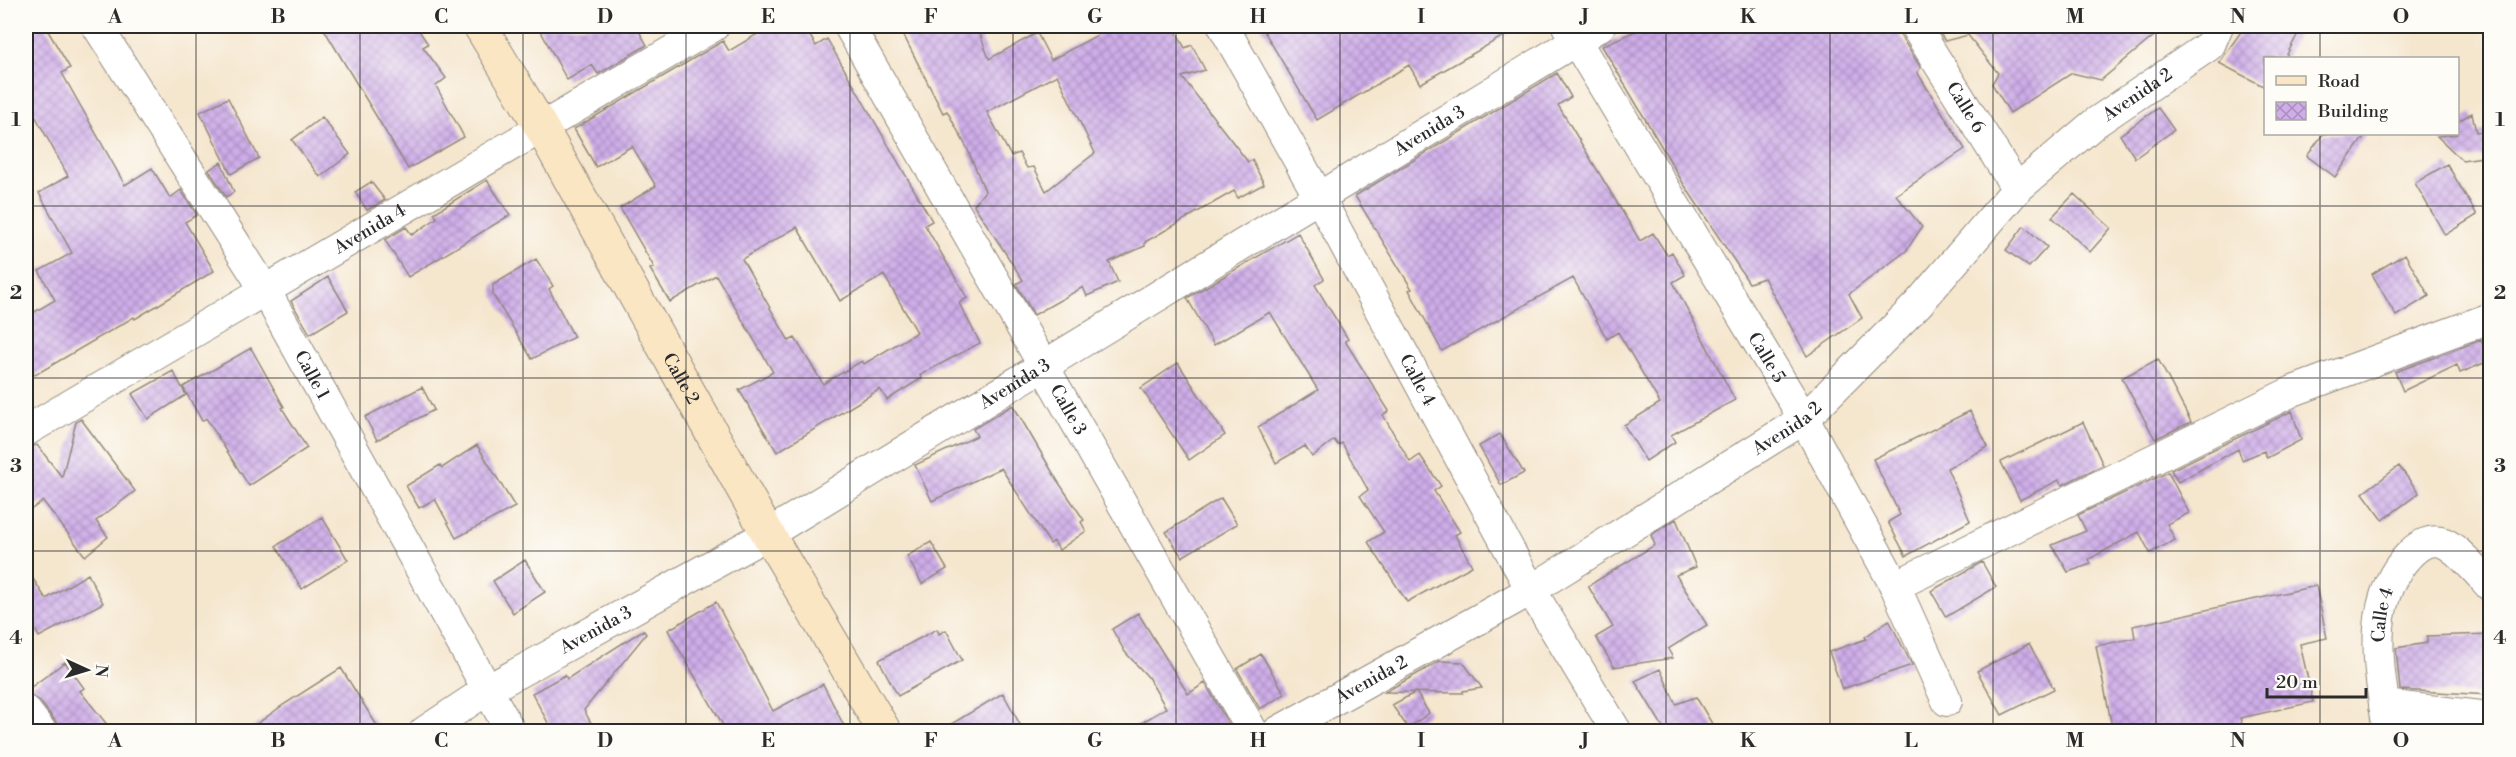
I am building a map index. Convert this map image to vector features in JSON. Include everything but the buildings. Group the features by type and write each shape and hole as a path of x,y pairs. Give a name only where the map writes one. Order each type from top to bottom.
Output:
{"main road":[{"name":"Calle 2","path":"480,26 541,127 768,534 885,732"}],"street":[{"name":"Calle 1","path":"97,26 265,290 511,732"},
{"name":"Avenida 4","path":"26,431 714,26"},
{"name":"Calle 3","path":"849,26 1252,732"},
{"name":"Calle 4","path":"1223,26 1319,197 1531,590 1617,732"},
{"name":"Calle 6","path":"1915,26 2017,189"},
{"name":"Avenida 2","path":"1277,732 1531,590 1804,419 1918,304 2017,189 2095,123 2210,45 2218,26"},
{"name":"Avenida 3","path":"424,732 487,690 768,534 1319,197 1581,30"},
{"name":"Calle 5","path":"1581,30 1804,419 1895,586 1947,701"},
{"path":"1895,586 2293,391 2490,318"},
{"name":"Calle 4","path":"2386,718 2377,647 2381,607 2397,567 2420,545 2432,542 2445,543 2490,586"},
{"path":"26,711 42,732"},
{"path":"2386,718 2490,717"}]}
